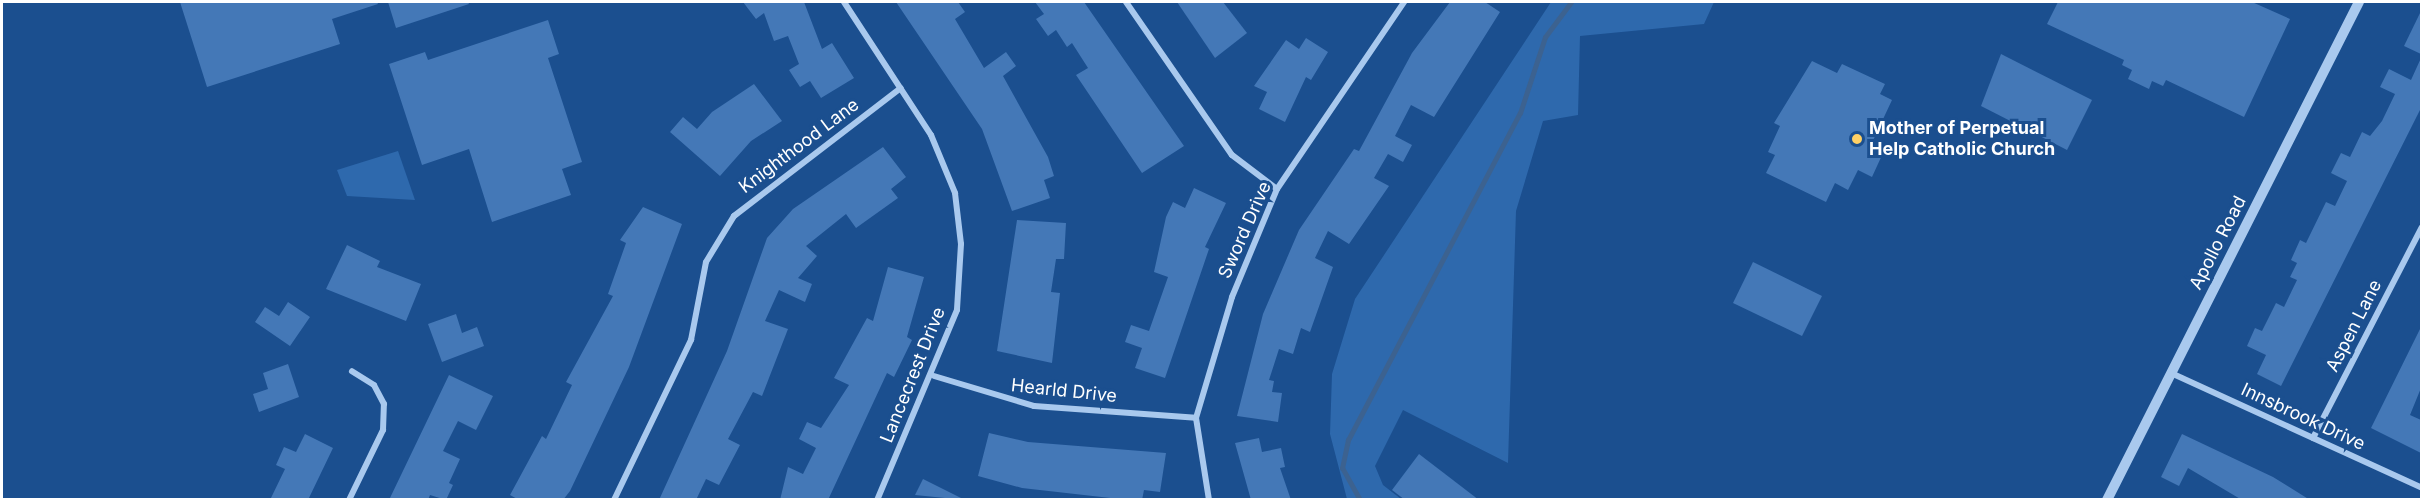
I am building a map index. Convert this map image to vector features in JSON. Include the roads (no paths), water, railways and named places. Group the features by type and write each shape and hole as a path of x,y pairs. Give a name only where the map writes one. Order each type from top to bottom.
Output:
{"street":[{"name":"Lancecrest Drive","path":"844,2 931,135 955,193 961,244 957,310 934,376 877,500"},
{"path":"1126,2 1233,155 1277,189"},
{"name":"Sword Drive","path":"1209,500 1196,418 1232,297 1277,189 1404,2"},
{"name":"Apollo Road","path":"2107,500 2359,2"},
{"name":"Knighthood Lane","path":"614,500 691,340 706,262 734,216 901,88"},
{"name":"Aspen Lane","path":"2313,438 2421,227"},
{"path":"349,500 383,430 384,404 374,385 352,371"},
{"name":"Innsbrook Drive","path":"2171,373 2421,488"},
{"name":"Hearld Drive","path":"934,376 1034,406 1196,418"}],"waterway":[{"path":"1360,500 1342,468 1348,440 1520,113 1545,37 1571,2"}],"place":[{"name":"Mother of Perpetual Help Catholic Church","path":"1857,139"}]}
